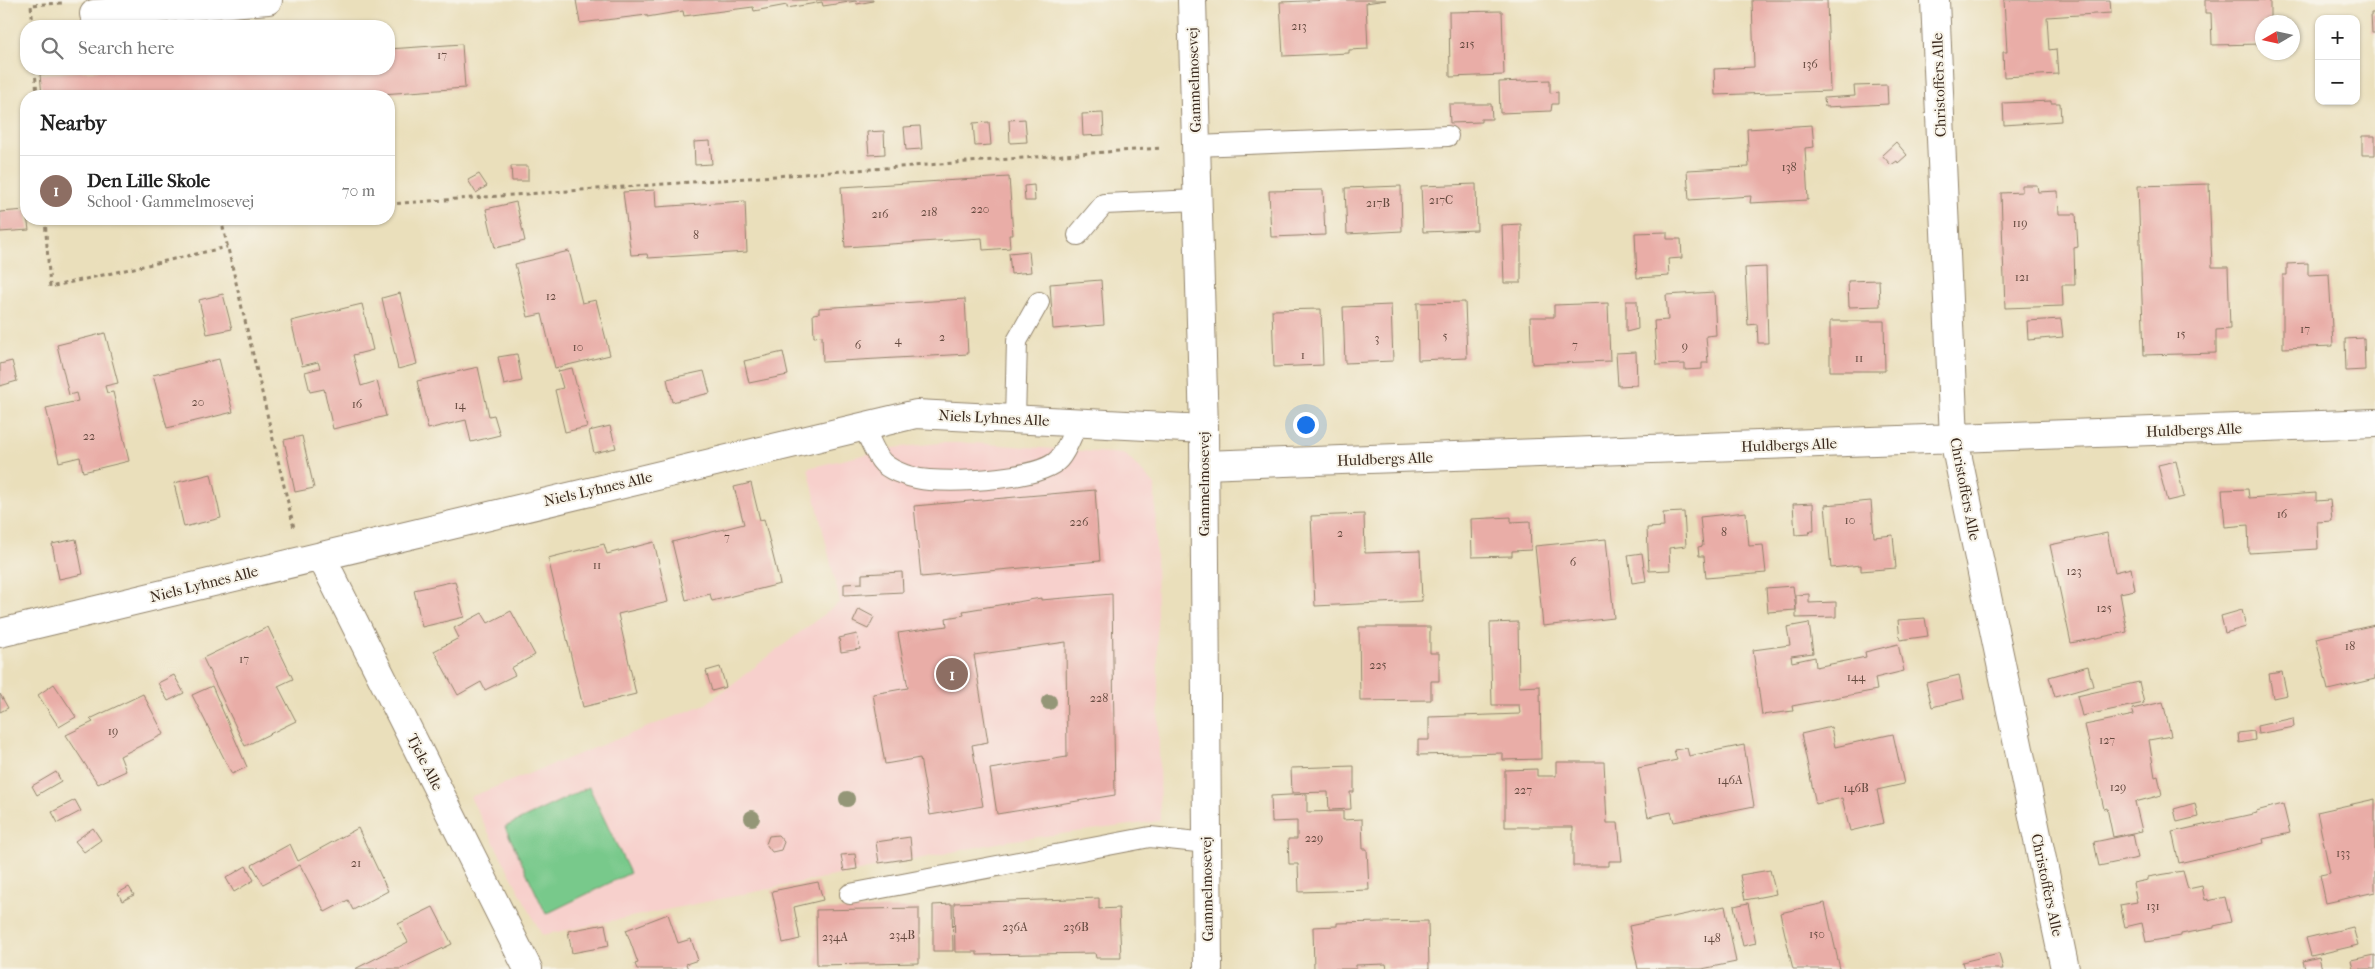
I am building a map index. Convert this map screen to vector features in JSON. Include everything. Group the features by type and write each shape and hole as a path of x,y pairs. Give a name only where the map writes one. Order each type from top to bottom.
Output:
{"street":[{"path":"94,14 258,0"},
{"name":"Gammelmosevej","path":"1192,0 1204,429 1208,969"},
{"name":"Christoffers Alle","path":"1935,0 1954,439 2065,969"},
{"name":"Niels Lyhnes Alle","path":"0,633 916,414 1204,429"},
{"name":"Huldbergs Alle","path":"1204,465 2375,423"},
{"name":"Tjele Alle","path":"312,558 528,969"}],"lane":[{"path":"1196,146 1448,136"},
{"path":"1078,235 1104,204 1198,200"},
{"path":"1016,419 1017,340 1039,302"},
{"path":"864,426 882,462 898,472 928,480 983,479 1034,472 1051,466 1059,459 1078,422"},
{"path":"850,894 1150,837 1207,843"}],"path":[{"path":"35,75 37,90"},
{"path":"395,204 1196,146"},
{"path":"45,225 50,288 227,247"},
{"path":"222,225 312,558"}],"shaded area":[{"path":"939,443 972,443 1125,454 1155,485 1160,821 1007,841 542,935 470,797 706,704 840,602 808,468 893,448"}],"green space":[{"path":"589,787 630,873 546,914 505,827"}],"building":[{"path":"576,0 873,1 857,4 856,1 823,6 822,2 787,8 787,5 754,11 753,7 684,16 683,11 647,17 647,15 580,23"},
{"path":"1386,0 1366,3 1368,49 1349,50 1349,53 1283,56 1280,2"},
{"path":"1752,0 1827,0 1830,91 1715,95 1714,69 1754,67"},
{"path":"2004,0 2110,0 2111,13 2047,17 2049,50 2056,49 2058,74 2004,77 2003,52 2007,52"},
{"path":"2205,0 2270,0 2270,15 2255,15 2255,44 2212,45 2211,13 2205,13"},
{"path":"1502,11 1504,75 1450,77 1449,12"},
{"path":"2371,13 2375,13 2375,33 2372,33"},
{"path":"462,44 465,88 395,93 395,90 41,90 40,75 395,75 395,49"},
{"path":"1550,80 1550,93 1558,92 1558,104 1552,104 1551,111 1500,113 1499,82"},
{"path":"1887,85 1888,104 1825,107 1824,98 1855,96 1854,86"},
{"path":"2051,101 2051,103 2060,103 2061,121 2004,125 2003,103"},
{"path":"1449,104 1491,104 1492,119 1481,119 1481,122 1450,123"},
{"path":"1103,113 1104,135 1083,136 1082,114"},
{"path":"1025,119 1027,142 1010,143 1009,120"},
{"path":"989,122 991,145 975,146 973,123"},
{"path":"1812,125 1814,147 1805,148 1808,200 1750,203 1751,196 1689,200 1687,170 1749,167 1747,129"},
{"path":"920,126 922,149 906,150 904,127"},
{"path":"884,131 885,154 869,155 867,132"},
{"path":"2362,136 2375,136 2375,155 2362,155"},
{"path":"710,141 712,164 695,165 694,142"},
{"path":"1896,142 1907,155 1898,163 1897,161 1891,165 1882,155"},
{"path":"511,166 528,166 528,181 512,181"},
{"path":"479,174 487,186 476,193 468,180"},
{"path":"1009,177 1013,235 1009,235 1010,248 983,250 982,238 845,247 841,187"},
{"path":"1476,184 1477,230 1423,232 1421,186"},
{"path":"2209,184 2212,267 2228,267 2230,329 2216,330 2216,353 2144,355 2138,186"},
{"path":"1034,185 1035,201 1025,201 1024,186"},
{"path":"2022,185 2037,185 2038,192 2058,191 2059,214 2076,214 2078,247 2074,248 2075,285 2062,285 2063,306 2005,308 2001,193 2022,192"},
{"path":"1401,186 1402,231 1347,234 1345,188"},
{"path":"655,190 656,207 745,201 747,252 648,258 647,254 631,255 623,192"},
{"path":"1323,190 1325,235 1271,237 1269,191"},
{"path":"516,202 525,241 495,248 486,209"},
{"path":"20,210 20,225 28,225 29,230 0,232 0,212"},
{"path":"1521,224 1521,283 1504,283 1502,225"},
{"path":"1667,232 1667,239 1681,239 1682,258 1668,259 1669,276 1637,278 1635,233"},
{"path":"569,251 582,303 596,300 610,355 555,368 542,314 528,317 515,264"},
{"path":"1029,251 1031,272 1011,274 1009,253"},
{"path":"2308,263 2308,275 2329,274 2333,346 2283,348 2283,275 2287,275 2287,264"},
{"path":"1766,267 1768,343 1758,343 1757,324 1748,325 1745,268"},
{"path":"1101,280 1104,325 1053,329 1050,284"},
{"path":"1879,280 1880,306 1849,307 1848,281"},
{"path":"1714,292 1716,335 1706,336 1708,363 1702,363 1702,369 1685,370 1685,364 1657,365 1654,321 1668,320 1666,295"},
{"path":"400,293 417,364 398,369 382,298"},
{"path":"223,294 232,329 207,334 199,300"},
{"path":"965,299 968,354 823,362 822,336 814,337 813,314 819,313 819,308"},
{"path":"1626,301 1637,301 1638,329 1626,332"},
{"path":"1465,302 1467,358 1418,360 1417,303"},
{"path":"1608,303 1610,361 1532,364 1530,317 1554,317 1554,305"},
{"path":"362,304 373,350 353,355 361,386 377,381 386,416 333,429 324,389 310,392 305,372 320,368 318,362 302,366 291,321"},
{"path":"1391,305 1393,361 1345,363 1343,307"},
{"path":"1321,309 1323,365 1274,367 1272,310"},
{"path":"2061,319 2063,337 2028,340 2027,321"},
{"path":"1830,321 1884,321 1885,371 1830,371"},
{"path":"105,333 118,383 105,386 107,393 113,392 129,461 83,472 80,457 59,462 46,408 78,401 76,393 69,395 57,345"},
{"path":"2364,338 2365,370 2346,371 2345,339"},
{"path":"783,352 788,375 749,383 744,361"},
{"path":"1636,352 1637,385 1618,386 1616,353"},
{"path":"517,354 522,381 504,385 498,357"},
{"path":"219,359 233,412 167,428 153,375"},
{"path":"12,361 17,381 0,386 0,364"},
{"path":"478,367 489,416 494,415 500,435 471,442 466,420 428,429 417,381"},
{"path":"572,368 587,427 565,432 555,390 563,388 558,371"},
{"path":"704,371 710,393 672,402 667,379"},
{"path":"610,426 616,448 594,453 589,431"},
{"path":"302,436 314,488 295,492 284,440"},
{"path":"2176,461 2184,497 2167,501 2158,465"},
{"path":"211,474 221,518 184,527 174,483"},
{"path":"751,483 760,520 764,519 780,584 712,601 710,594 686,600 672,542 744,524 734,487"},
{"path":"2248,489 2249,498 2316,493 2316,501 2330,500 2332,521 2317,522 2318,549 2249,553 2248,525 2225,527 2222,490"},
{"path":"1095,490 1100,561 921,577 914,506"},
{"path":"1871,501 1874,537 1893,535 1896,568 1861,571 1861,565 1831,568 1825,505"},
{"path":"1813,503 1814,531 1810,531 1809,534 1795,535 1793,504"},
{"path":"1684,512 1686,546 1669,548 1670,570 1649,571 1647,528 1664,527 1663,513"},
{"path":"1746,512 1749,546 1763,545 1766,573 1706,578 1704,556 1699,556 1698,547 1703,546 1700,517"},
{"path":"1364,514 1365,553 1420,551 1422,601 1315,606 1311,516"},
{"path":"1511,517 1511,522 1530,521 1531,550 1512,551 1512,556 1472,557 1471,519"},
{"path":"2107,533 2115,572 2131,568 2135,590 2120,593 2127,632 2071,643 2050,545"},
{"path":"76,539 83,574 59,579 52,544"},
{"path":"1606,539 1614,618 1543,626 1535,546"},
{"path":"654,542 668,602 618,614 636,694 583,707 548,558 604,544 607,554"},
{"path":"1642,553 1646,581 1632,583 1628,555"},
{"path":"902,572 903,592 844,595 844,584 862,583 862,574"},
{"path":"455,581 464,617 422,627 414,590"},
{"path":"1793,586 1796,610 1768,612 1766,588"},
{"path":"1112,594 1115,795 997,814 990,769 1067,757 1066,642 974,655 988,742 972,745 983,806 930,815 920,758 885,764 873,694 908,688 898,633 947,626 946,618 964,615 963,611 1041,598 1041,600"},
{"path":"1809,594 1809,603 1836,602 1836,617 1796,618 1796,595"},
{"path":"859,609 874,617 868,629 853,622"},
{"path":"2242,610 2246,627 2225,633 2221,616"},
{"path":"511,611 535,655 511,668 515,675 485,690 481,682 458,695 434,651 459,638 454,628 482,613 488,623"},
{"path":"1925,618 1928,636 1900,640 1898,620"},
{"path":"1518,622 1519,687 1540,686 1541,759 1503,760 1503,753 1418,755 1418,740 1429,740 1429,717 1520,714 1519,705 1492,705 1490,623"},
{"path":"1809,623 1813,653 1791,656 1792,662 1815,657 1816,667 1866,657 1865,652 1898,644 1904,671 1875,678 1877,690 1792,706 1793,711 1762,715 1753,650 1790,645 1787,627"},
{"path":"2375,625 2375,679 2328,690 2316,638"},
{"path":"268,627 293,679 278,686 296,721 245,746 203,658"},
{"path":"1359,627 1430,627 1430,653 1439,653 1439,681 1431,681 1431,700 1360,701"},
{"path":"857,634 860,649 841,652 839,638"},
{"path":"2088,666 2093,686 2055,697 2049,677"},
{"path":"720,667 726,687 712,691 706,671"},
{"path":"2282,672 2287,695 2273,698 2269,674"},
{"path":"174,675 184,693 168,701 158,683"},
{"path":"1959,675 1964,699 1932,707 1926,683"},
{"path":"2139,682 2144,703 2082,716 2077,696"},
{"path":"54,684 76,717 59,727 38,695"},
{"path":"212,686 247,767 232,774 192,695"},
{"path":"0,694 8,708 0,712"},
{"path":"143,694 164,734 120,756 126,771 98,784 66,735 93,722 90,719"},
{"path":"2163,702 2171,736 2149,740 2155,777 2158,776 2162,795 2135,802 2142,831 2113,837 2107,808 2104,809 2085,725 2134,715 2132,709"},
{"path":"2293,718 2294,727 2258,734 2257,726"},
{"path":"1831,727 1835,747 1893,734 1904,784 1877,790 1884,823 1850,831 1842,798 1816,804 1801,734"},
{"path":"2254,731 2255,740 2239,743 2238,733"},
{"path":"1744,745 1754,806 1674,822 1671,812 1648,817 1638,768 1677,760 1674,750 1687,748 1689,756"},
{"path":"1556,762 1604,762 1607,823 1618,823 1622,861 1609,861 1609,866 1573,866 1573,827 1505,827 1505,770 1537,769 1537,776 1556,776"},
{"path":"1354,766 1354,792 1350,792 1351,809 1329,810 1328,792 1292,793 1291,768"},
{"path":"56,772 61,781 37,795 32,786"},
{"path":"1307,794 1307,812 1343,811 1343,820 1362,819 1363,849 1367,849 1369,890 1299,892 1298,864 1289,864 1288,839 1297,839 1297,821 1272,822 1271,796"},
{"path":"2375,799 2375,892 2326,903 2320,875 2330,873 2317,812"},
{"path":"75,800 81,811 58,823 52,812"},
{"path":"2195,803 2198,817 2177,822 2174,809"},
{"path":"2283,804 2290,833 2263,839 2264,843 2179,863 2172,832 2257,813 2256,811"},
{"path":"93,828 101,840 84,852 75,841"},
{"path":"358,828 388,891 353,910 348,900 325,912 300,865 263,884 252,865 290,844 298,861"},
{"path":"2133,834 2138,858 2099,866 2094,842"},
{"path":"778,835 784,842 781,850 772,852 766,844 769,836"},
{"path":"910,837 912,858 879,863 876,842"},
{"path":"855,854 857,869 844,871 841,855"},
{"path":"246,866 254,880 234,892 226,878"},
{"path":"1770,870 1776,894 1745,900 1740,875"},
{"path":"2183,871 2188,889 2202,886 2205,900 2225,897 2231,922 2214,926 2214,928 2181,934 2181,936 2146,942 2142,923 2125,927 2120,905 2137,902 2133,883 2148,880 2148,877"},
{"path":"818,882 823,900 794,907 800,939 783,943 772,891"},
{"path":"129,887 134,895 122,901 118,893"},
{"path":"1099,898 1099,909 1119,908 1121,958 1096,958 1095,953 977,955 977,952 955,952 954,903"},
{"path":"1748,903 1756,943 1743,946 1734,906"},
{"path":"1825,903 1840,969 1793,969 1780,913"},
{"path":"952,904 953,951 933,951 933,905"},
{"path":"1725,906 1736,962 1702,969 1638,969 1629,926"},
{"path":"433,907 452,944 400,969 355,969 408,942 398,924"},
{"path":"919,908 919,963 817,965 816,910"},
{"path":"668,914 678,943 691,939 698,960 686,964 688,969 637,969 635,964 638,963 626,930"},
{"path":"1428,921 1429,969 1387,969 1386,964 1356,965 1356,969 1314,969 1313,927 1337,926 1337,923"},
{"path":"605,924 609,946 572,953 568,931"},
{"path":"2353,927 2358,945 2311,956 2306,938"},
{"path":"1999,953 2003,969 1964,969 1962,962"},
{"path":"2375,955 2375,969 2353,969 2351,960"},
{"path":"2319,957 2322,969 2305,969 2303,961"}],"place":[{"name":"Den Lille Skole","path":"952,674"}]}
